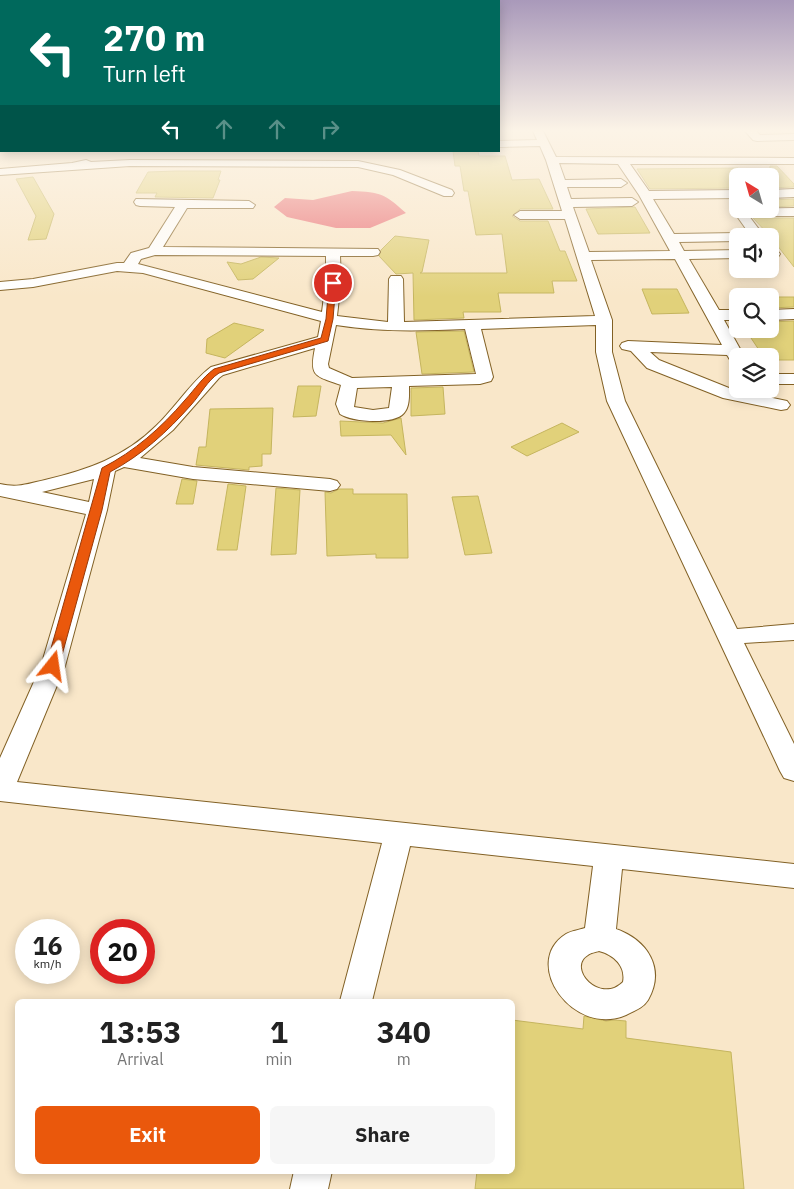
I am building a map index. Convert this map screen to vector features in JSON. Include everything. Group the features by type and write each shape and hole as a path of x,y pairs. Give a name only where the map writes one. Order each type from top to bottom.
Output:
{"lane":[{"path":"432,186 448,193"},
{"path":"561,186 604,320 604,352 616,401 794,772"},
{"path":"596,186 605,202"},
{"path":"639,186 714,315 730,348"},
{"path":"779,194 794,193"},
{"path":"645,195 729,194"},
{"path":"140,202 249,204"},
{"path":"520,215 605,202 632,202"},
{"path":"154,251 183,204"},
{"path":"752,228 740,212 794,212"},
{"path":"670,238 729,237"},
{"path":"129,267 136,256 154,251 374,252"},
{"path":"333,252 334,265 330,319 320,364 321,369 334,378 350,383 472,381 485,377 472,325"},
{"path":"583,256 729,254"},
{"path":"0,286 129,267 144,269 330,319 364,325 396,327 604,320"},
{"path":"396,279 396,327"},
{"path":"779,314 794,314"},
{"path":"714,315 729,315"},
{"path":"325,340 216,371 208,377 189,402 151,441 114,466 97,510 53,666 0,790 794,876"},
{"path":"604,345 729,355"},
{"path":"635,346 653,364 729,394 788,407"},
{"path":"779,379 794,379"},
{"path":"350,383 346,410 351,414 387,415 394,414 398,410 401,382"},
{"path":"770,398 788,407"},
{"path":"7,492 114,466 330,485"},
{"path":"7,492 97,510"},
{"path":"729,637 794,632"},
{"path":"357,999 399,834"},
{"path":"599,938 609,856"},
{"path":"309,1189 312,1174"}],"shaded area":[{"path":"352,191 382,195 406,213 370,228 336,228 287,217 274,207 285,198 313,200"}],"building":[{"path":"20,186 38,186 54,214 46,239 28,240 36,216"},
{"path":"140,186 217,186 213,198 155,197 157,193 136,193"},
{"path":"463,186 542,186 553,209 520,209 512,216 520,221 548,221 560,251 565,251 577,281 552,281 554,293 498,293 501,312 463,312 464,318 414,320 413,273 396,274 379,256 381,250 395,236 429,240 422,272 420,273 507,273 502,234 476,235 468,191 464,191"},
{"path":"648,186 729,186 729,188 650,189"},
{"path":"794,199 794,206 779,207 779,200"},
{"path":"635,207 650,233 598,234 586,209"},
{"path":"753,218 794,218 794,267 779,248 779,228 762,228"},
{"path":"261,257 279,258 253,279 238,280 227,262 241,264"},
{"path":"642,289 677,289 689,313 652,314"},
{"path":"779,297 794,297 794,307 779,308"},
{"path":"794,321 794,360 779,360 779,348 758,348 751,338 779,338 779,322"},
{"path":"234,323 264,330 225,358 206,353 207,339"},
{"path":"464,331 474,372 422,374 416,332"},
{"path":"298,386 321,386 316,416 293,417"},
{"path":"443,387 445,414 411,416 411,388"},
{"path":"273,408 271,454 262,454 262,466 249,467 249,470 196,465 199,447 206,447 210,409"},
{"path":"401,418 406,455 391,435 341,436 340,421 383,423"},
{"path":"562,423 579,432 527,456 511,447"},
{"path":"182,479 197,481 193,504 176,504"},
{"path":"228,484 246,486 237,550 217,550"},
{"path":"276,488 300,490 296,554 271,555"},
{"path":"339,489 353,489 353,494 407,494 408,558 376,558 376,554 327,556 325,492 331,493"},
{"path":"478,496 492,553 465,555 452,497"},
{"path":"584,1016 606,1021 626,1021 626,1038 731,1052 744,1189 475,1189 477,1174 515,1174 515,1020 583,1029"}],"route":[{"path":"53,666 97,510 106,470 123,461 151,441 189,402 208,377 216,371 325,340 330,319 333,283"}]}
